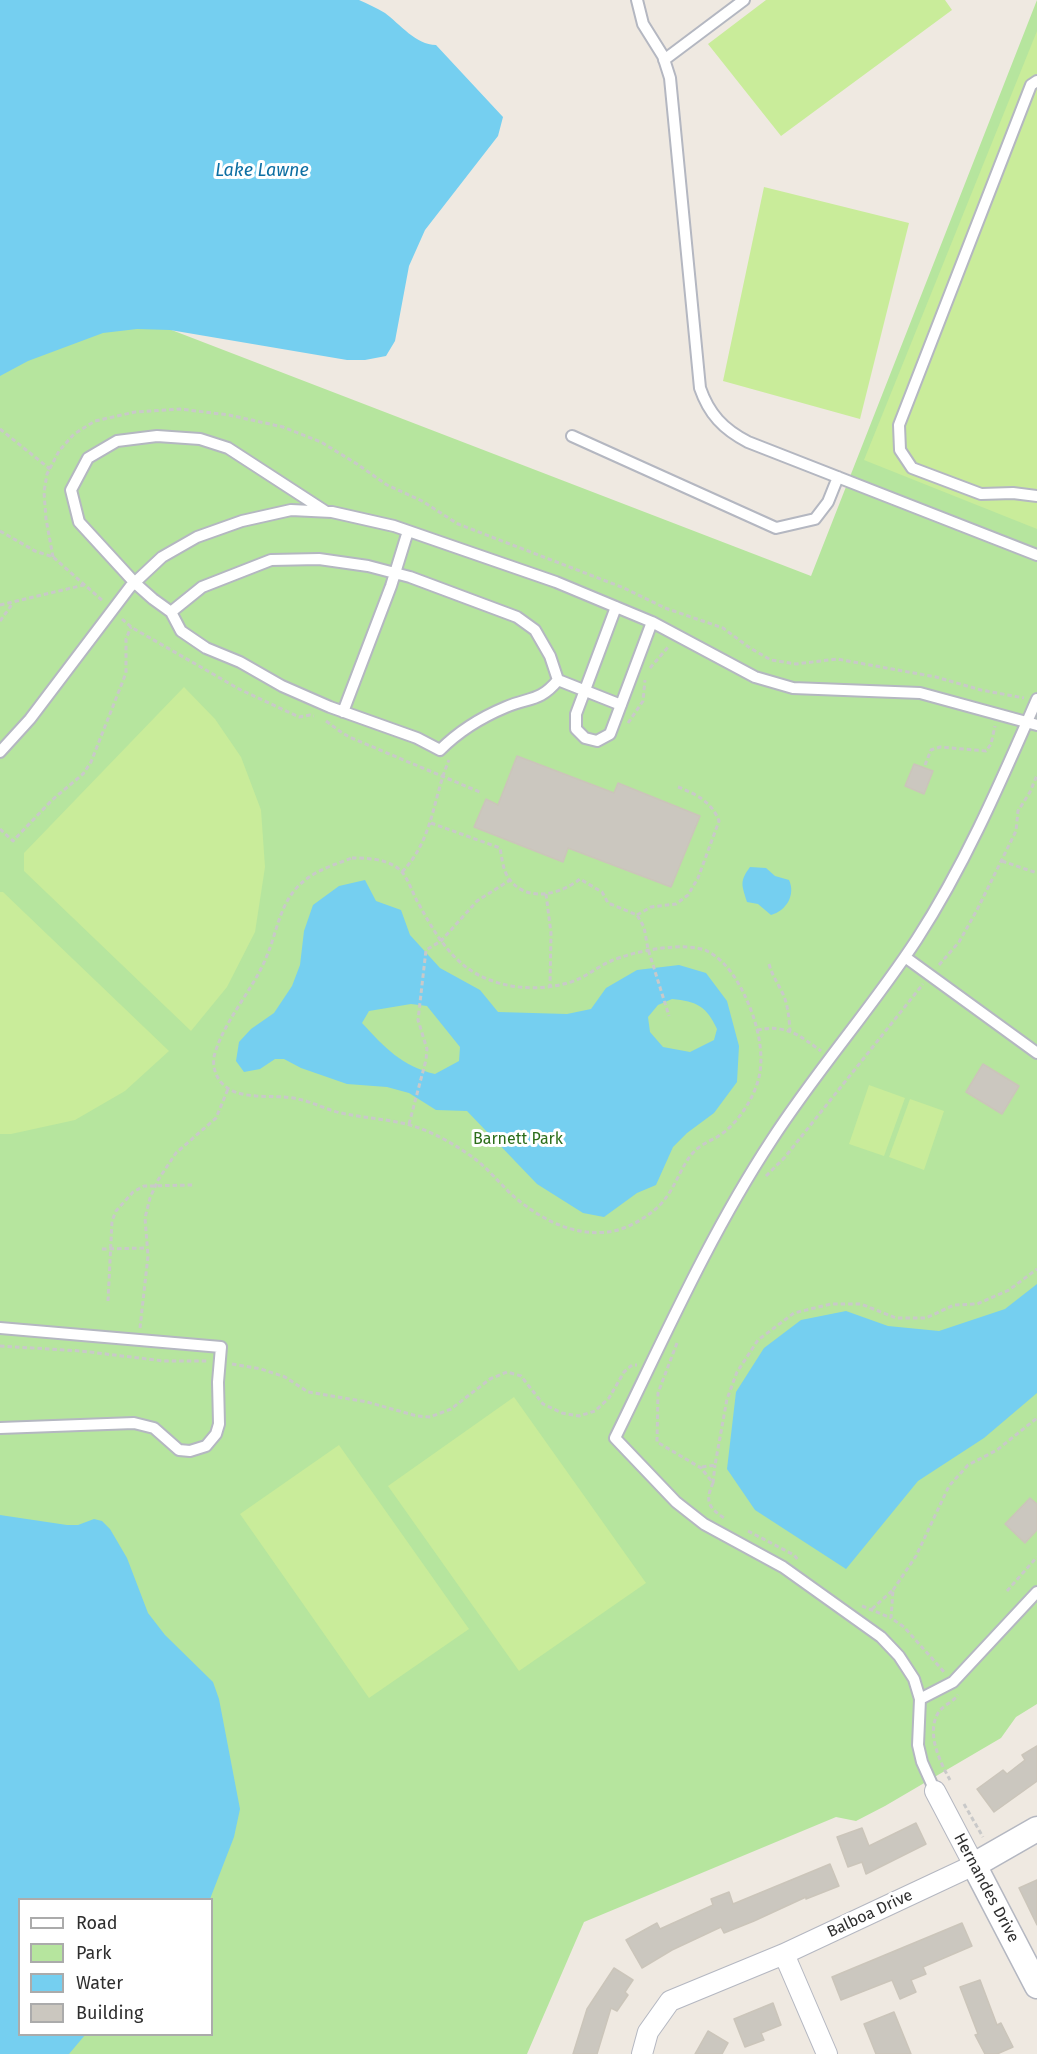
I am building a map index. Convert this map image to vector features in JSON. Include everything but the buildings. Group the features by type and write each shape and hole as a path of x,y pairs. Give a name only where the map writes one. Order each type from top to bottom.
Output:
{"street":[{"name":"Hernandes Drive","path":"943,1787 983,1860 1037,1986"},
{"name":"Balboa Drive","path":"642,2054 648,2032 670,2001 784,1954 983,1860 1037,1829"},
{"path":"784,1954 827,2054"}],"lane":[{"path":"637,0 643,24 664,60 670,78 700,388 705,403 717,421 734,435 838,477 1036,551"},
{"path":"664,60 744,0"},
{"path":"1037,81 1032,85 899,424 900,450 912,468 981,494 1013,493 1037,496"},
{"path":"325,512 228,448 200,439 157,436 117,441 88,458 71,490 79,522 135,583 171,612 181,631 206,648 240,662 282,686 344,712 417,738 440,750 466,729 506,707 544,695 558,680"},
{"path":"572,436 776,528 815,519 828,502 838,477"},
{"path":"0,752 30,719 135,583 162,556 197,537 242,521 291,510 325,512 408,531 556,582 652,622 755,677 793,687 920,693 1032,723"},
{"path":"344,712 408,531"},
{"path":"171,612 202,587 271,560 319,559 368,566 517,617 535,630 550,656 558,680"},
{"path":"616,607 576,714 576,729 585,738 597,741 610,734 652,622"},
{"path":"558,680 621,705"},
{"path":"943,1787 922,1762 918,1745 920,1699 914,1679 899,1656 881,1637 783,1567 695,1516 676,1502 615,1438 731,1208 771,1140 883,989 951,882 1032,723 1037,699"},
{"path":"904,957 1037,1053"},
{"path":"0,1328 221,1347 218,1382 219,1424 216,1434 206,1446 190,1451 179,1450 154,1428 134,1423 0,1428"},
{"path":"920,1699 953,1682 1037,1592"}],"path":[{"path":"0,429 50,469"},
{"path":"0,604 13,603 84,585"},
{"path":"0,621 13,603"},
{"path":"0,829 13,841 52,800 83,774 91,762 126,673 126,639 131,627"},
{"path":"625,725 632,719 643,701 645,679 651,666 665,652 676,635"},
{"path":"925,765 931,750 940,747 986,751 991,744 1003,692"},
{"path":"402,872 414,859 431,823 442,776 453,751"},
{"path":"761,1181 785,1157 959,942 1002,861 1016,831 1018,811 1037,775"},
{"path":"637,915 651,907 676,904 688,895 698,878 719,821 715,810 702,798 678,787"},
{"path":"431,823 500,848 506,872 510,880 519,888 532,893 560,892 580,879 602,892 608,903 637,915 644,927 648,949 669,1016"},
{"path":"352,858 370,858 389,864 402,872 428,921 441,940 450,954 466,968 486,979 508,986 536,988 568,983 607,963 648,949 705,950 722,962 739,981 757,1029 760,1076 751,1096 741,1114 726,1132 695,1150 663,1202 642,1219 617,1231 591,1234 566,1228 540,1215 516,1199 473,1157 430,1132 409,1124 339,1113 299,1099 278,1095 242,1095 228,1089 220,1081 214,1070 213,1057 221,1038 267,958 281,915 292,893 306,879 320,870 352,858"},
{"path":"1002,861 1037,873"},
{"path":"409,1124 426,1060 427,1049 418,1020 426,950 441,940 477,901 510,880"},
{"path":"546,894 551,933 550,986"},
{"path":"769,964 773,979 782,991 787,1006 790,1031"},
{"path":"757,1029 786,1029 830,1058"},
{"path":"137,1358 147,1248 145,1218 156,1185 176,1153 216,1118 228,1089"},
{"path":"108,1300 111,1221 116,1210 133,1192 144,1185 193,1185"},
{"path":"102,1249 147,1248"},
{"path":"725,1520 712,1509 708,1495 728,1399 736,1372 758,1340 794,1313 831,1304 861,1304 896,1318 926,1318 954,1305 977,1304 1009,1290 1037,1269"},
{"path":"679,1338 658,1393 657,1442 701,1468 712,1483"},
{"path":"0,1346 81,1351 164,1361 220,1362 261,1369 285,1377 308,1392 367,1402 417,1416 430,1417 451,1409 490,1379 507,1372 521,1376 543,1404 562,1413 579,1416 595,1411 609,1398 624,1372 632,1365 649,1369 663,1376"},
{"path":"872,1609 893,1590 916,1556 949,1486 968,1465 997,1450 1037,1418"},
{"path":"701,1468 716,1465"},
{"path":"742,1529 794,1555 803,1566"},
{"path":"1007,1591 1037,1557"},
{"path":"891,1618 893,1590"},
{"path":"861,1605 891,1618 904,1627 960,1692 936,1716 933,1732 943,1787"},
{"path":"963,1803 983,1860"}],"green space":[{"path":"766,0 945,0 952,10 781,136 708,44"},
{"name":"Barnett Park","path":"1037,0 1037,1704 1016,1717 1001,1738 856,1821 836,1817 584,1922 527,2054 0,2054 0,264 811,576"},
{"path":"1037,31 1037,529 864,460"},
{"path":"764,187 909,223 860,419 723,381"},
{"path":"184,687 215,719 241,757 261,810 265,867 255,932 227,987 191,1031 24,871 24,853"},
{"path":"0,892 3,892 169,1051 125,1091 75,1120 11,1134 0,1134"},
{"path":"869,1085 905,1098 884,1156 849,1144"},
{"path":"910,1099 944,1111 924,1170 889,1157"},
{"path":"514,1397 646,1583 519,1671 388,1486"},
{"path":"339,1445 469,1629 369,1698 240,1514"}],"water":[{"name":"Lake Lawne","path":"0,0 359,0 385,13 415,38 436,45 503,117 498,136 425,230 409,266 395,341 386,356 365,360 347,360 170,330 137,329 103,333 28,361 0,376"},
{"path":"750,867 766,868 775,876 789,880 790,897 781,910 771,915 758,904 747,902 742,884"},
{"path":"365,880 376,901 401,910 410,935 440,968 480,990 498,1012 567,1014 591,1009 606,988 637,970 679,965 706,973 727,1001 739,1046 737,1082 714,1113 687,1133 673,1147 656,1185 637,1193 604,1217 583,1213 537,1184 467,1111 436,1110 409,1093 387,1087 347,1084 301,1068 284,1059 275,1059 260,1069 244,1072 236,1061 239,1042 251,1029 274,1013 292,986 300,965 304,931 313,905 339,886","holes":["672,999 688,1001 705,1010 717,1029 714,1040 690,1052 663,1047 650,1032 648,1017 658,1005","411,1004 427,1006 460,1047 459,1061 435,1074 423,1071 395,1055 362,1023 369,1011"]},
{"path":"1037,1284 1037,1393 984,1438 918,1481 846,1569 755,1510 727,1469 736,1392 764,1348 801,1320 846,1311 888,1326 939,1331 1005,1309"},
{"path":"0,1515 67,1525 78,1525 94,1519 102,1521 110,1529 127,1558 148,1613 165,1635 213,1682 219,1699 240,1809 234,1837 210,1898 18,1898 18,2036 84,2036 69,2054 0,2054"}]}
